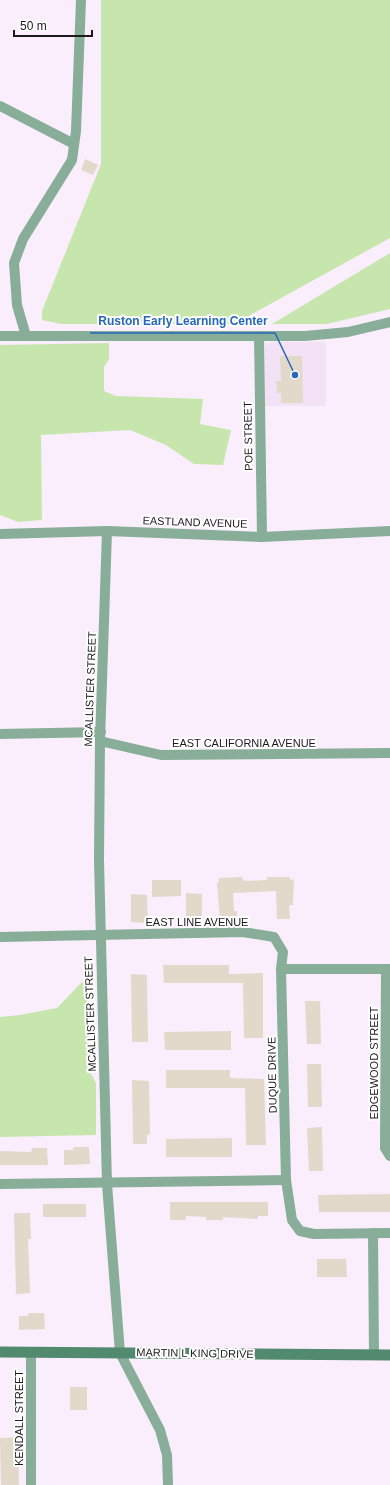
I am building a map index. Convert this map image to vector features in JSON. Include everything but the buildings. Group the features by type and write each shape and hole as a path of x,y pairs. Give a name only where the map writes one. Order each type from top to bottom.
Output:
{"main road":[{"name":"MARTIN L KING DRIVE","path":"0,1352 390,1355"}],"street":[{"path":"26,336 17,305 14,263 23,239 72,160 81,0"},
{"path":"0,106 74,144"},
{"path":"0,336 305,336 348,332 390,322"},
{"name":"POE STREET","path":"259,336 262,537"},
{"name":"EASTLAND AVENUE","path":"0,534 107,531 262,537 390,531"},
{"name":"MCALLISTER STREET","path":"107,531 100,736 99,860 107,1184 120,1353 160,1430 167,1455 168,1485"},
{"name":"EAST CALIFORNIA AVENUE","path":"0,734 100,736 161,755 390,753"},
{"name":"EAST LINE AVENUE","path":"0,937 243,932 274,937 283,952 281,969"},
{"path":"281,969 388,969"},
{"name":"DUQUE DRIVE","path":"281,969 286,1180 292,1220 300,1231 314,1234 390,1233"},
{"name":"EDGEWOOD STREET","path":"388,969 386,1148 390,1156"},
{"path":"0,1184 107,1184 286,1180"},
{"path":"373,1233 374,1355"},
{"name":"KENDALL STREET","path":"31,1352 31,1485"}],"shaded area":[{"path":"271,342 326,342 326,406 265,406 265,345"}],"green space":[{"path":"101,0 390,0 390,238 234,324 61,324 42,320 42,311 101,164"},
{"path":"390,253 390,309 327,324 272,324"},
{"path":"109,343 109,359 104,367 104,391 116,396 203,399 200,424 231,430 223,465 194,464 166,445 130,430 41,435 42,520 18,522 0,515 0,345"},
{"path":"83,981 87,989 88,1069 96,1083 96,1135 0,1137 0,1017 57,1008"}],"place":[{"name":"Ruston Early Learning Center","path":"295,375"}]}
